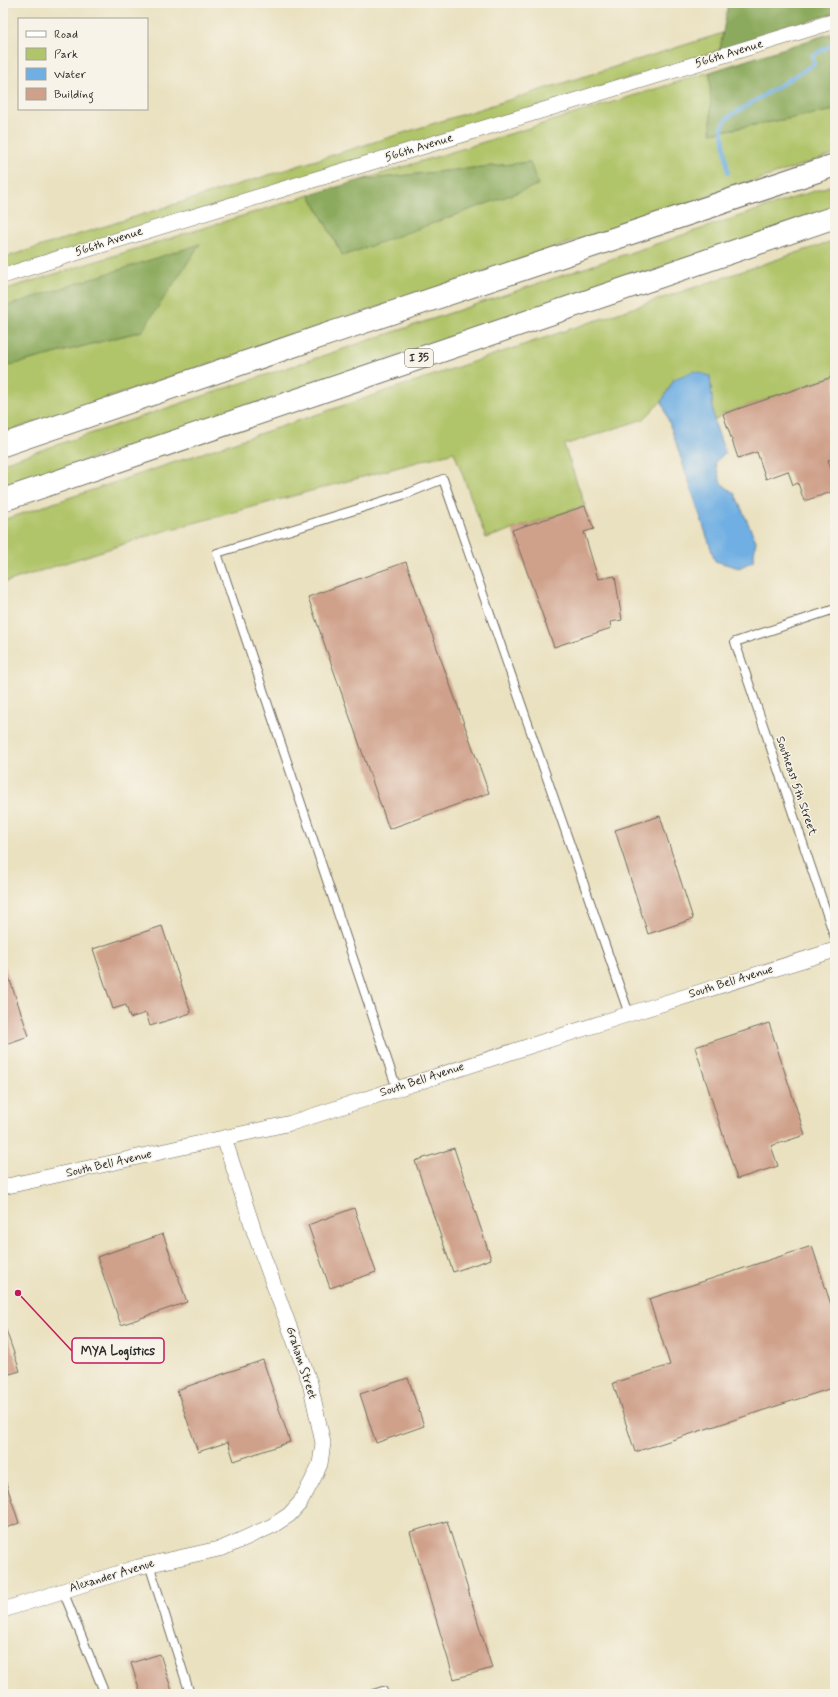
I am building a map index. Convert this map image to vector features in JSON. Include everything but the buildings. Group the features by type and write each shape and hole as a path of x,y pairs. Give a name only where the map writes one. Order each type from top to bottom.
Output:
{"highway":[{"path":"3,445 331,333 835,165"},
{"name":"I 35","path":"3,500 835,217"}],"street":[{"name":"566th Avenue","path":"3,276 167,224 599,94 835,21"},
{"name":"South Bell Avenue","path":"3,1187 292,1123 629,1014 835,950"},
{"name":"Graham Street","path":"223,1548 272,1526 289,1515 300,1503 312,1481 320,1464 323,1443 310,1383 255,1234 224,1138"},
{"name":"Alexander Avenue","path":"3,1610 149,1564 223,1548"}],"lane":[{"path":"397,1089 217,553 409,493 443,479 629,1014"},
{"name":"Southeast 5th Street","path":"835,608 735,642 835,938"},
{"path":"149,1564 190,1694"},
{"path":"63,1591 105,1694"},
{"path":"373,1694 383,1691"}],"green space":[{"path":"728,3 835,3 835,13 720,50"},
{"path":"835,32 835,110 711,133 710,72"},
{"path":"723,33 720,50 3,272 3,258"},
{"path":"710,72 712,133 835,110 835,154 3,433 3,367 142,331 3,307 3,290 310,195 343,256 530,162 361,180"},
{"path":"530,162 538,185 343,256 310,195 361,180"},
{"path":"835,184 835,210 3,488 3,463"},
{"path":"835,240 835,376 723,414 714,421 710,376 674,379 662,401 644,419 564,445 585,506 486,538 454,452 161,532 3,583 3,520"},
{"path":"200,244 142,331 3,367 3,307"}],"water":[{"path":"694,371 710,376 714,421 725,453 715,462 721,483 735,494 756,541 753,561 739,568 715,561 662,401 674,379"}],"waterway":[{"path":"728,173 722,127 727,118 814,64 813,55 835,43"}],"place":[{"name":"MYA Logistics","path":"18,1293"}]}
